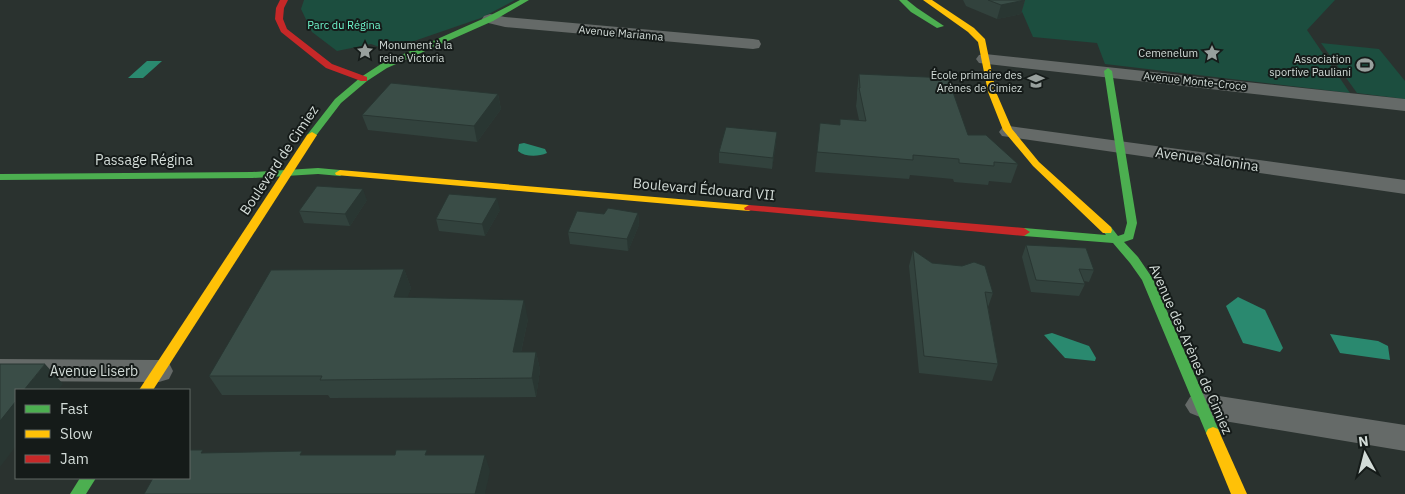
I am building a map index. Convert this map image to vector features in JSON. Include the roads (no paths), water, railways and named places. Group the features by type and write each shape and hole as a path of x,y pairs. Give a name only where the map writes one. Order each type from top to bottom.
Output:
{"street":[{"path":"284,0 280,8 279,19 284,30 329,66 364,79"},
{"name":"Boulevard de Cimiez","path":"152,381 327,112 364,79 398,59 490,19 525,0"},
{"path":"903,0 914,10 948,31"},
{"name":"Avenue des Arènes de Cimiez","path":"927,0 972,31 982,41 992,95 1009,132 1032,159 1118,240 1134,258 1146,279 1239,494"},
{"name":"Avenue Marianna","path":"490,19 505,22 752,44"},
{"path":"968,45 986,59"},
{"name":"Avenue Monte-Croce","path":"986,59 1405,105"},
{"path":"1108,71 1132,223 1129,236 1118,240"},
{"name":"Avenue Salonina","path":"1009,132 1405,187"},
{"name":"Boulevard Édouard VII","path":"288,173 318,171 432,179 1118,240"},
{"name":"Passage Régina","path":"0,177 288,173"},
{"name":"Avenue Liserb","path":"0,370 152,381"},
{"path":"1200,405 1405,438"},
{"path":"78,494 87,479"}],"place":[{"name":"Monument à la reine Victoria","path":"365,51"},
{"name":"Cemenelum","path":"1212,53"},
{"name":"Association sportive Pauliani","path":"1365,65"},
{"name":"École primaire des Arènes de Cimiez","path":"1036,81"}],"park label":[{"name":"Parc du Régina","path":"344,25"}]}
